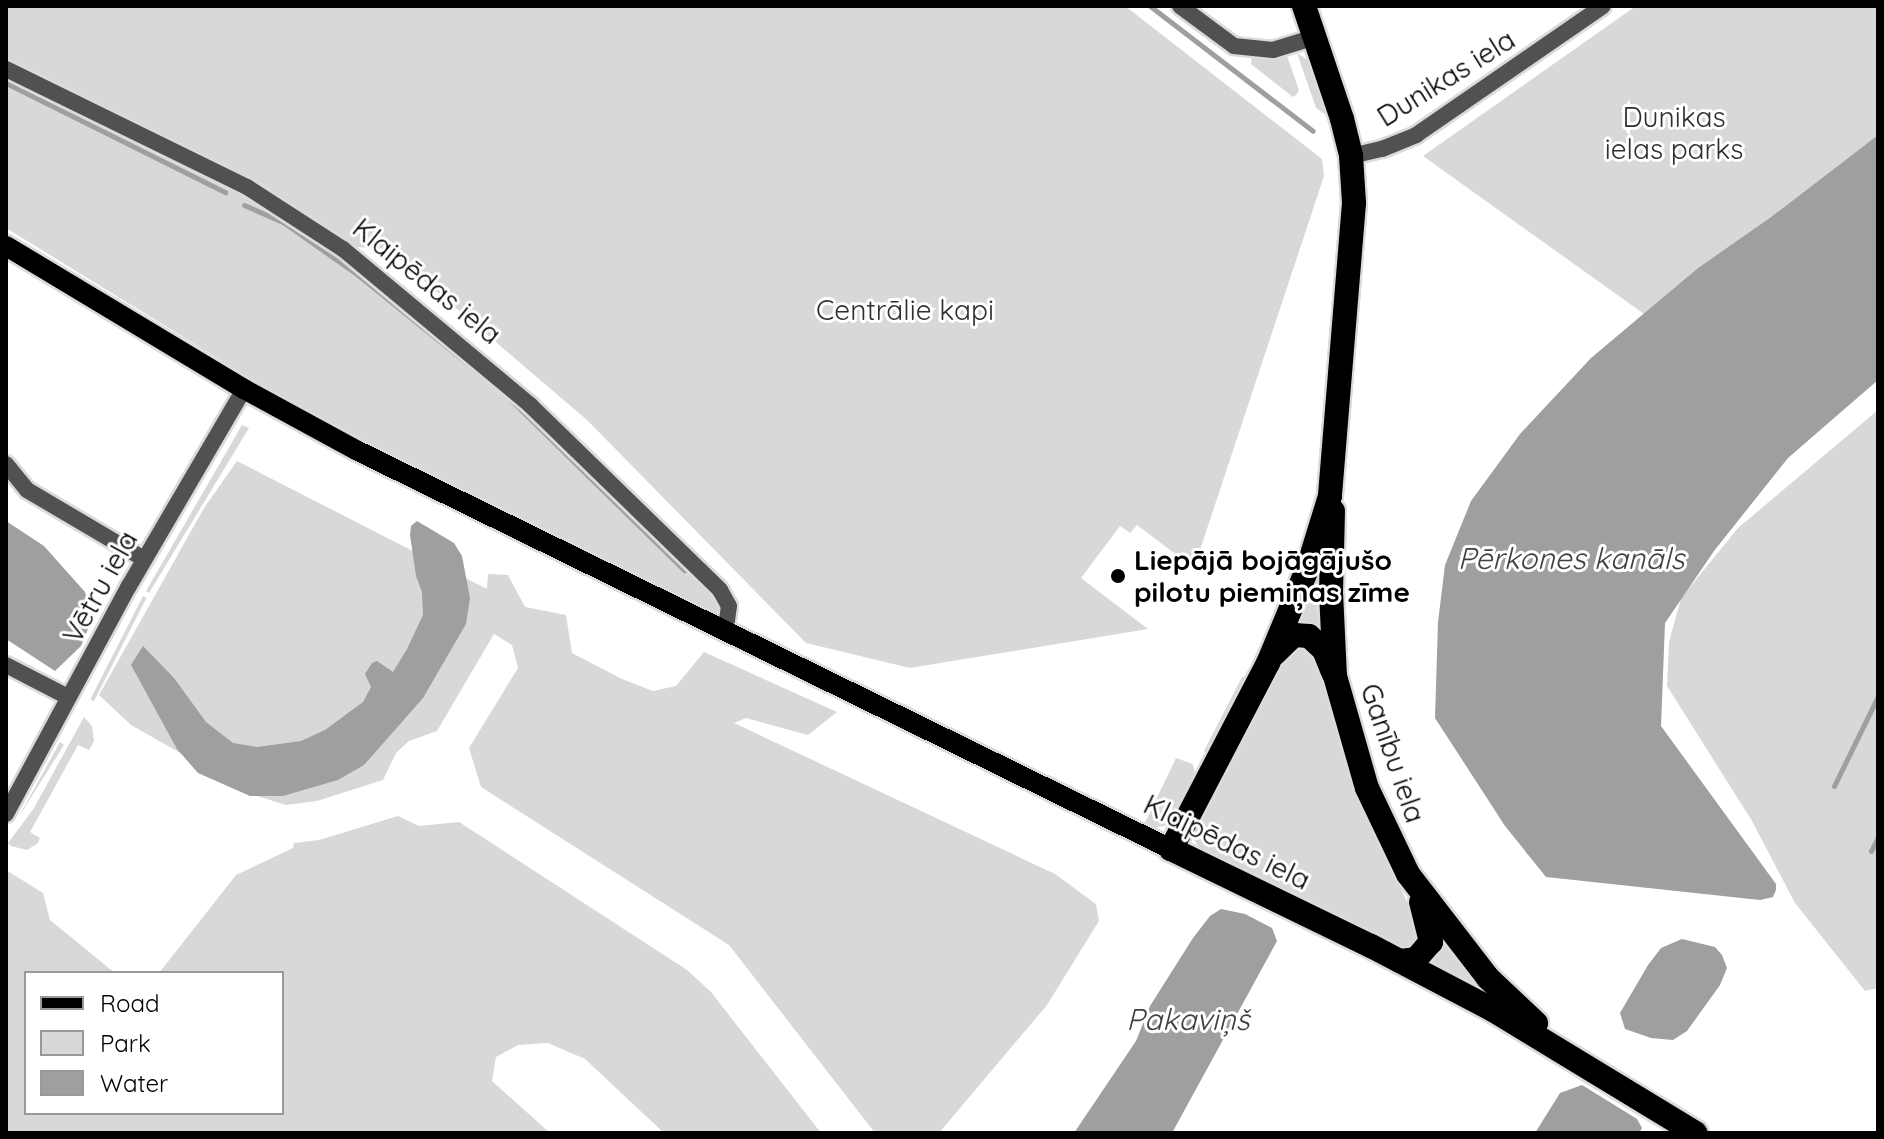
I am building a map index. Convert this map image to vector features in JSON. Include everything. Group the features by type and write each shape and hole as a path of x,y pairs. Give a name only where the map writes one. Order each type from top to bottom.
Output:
{"highway":[{"name":"Ganību iela","path":"1171,849 1268,663 1308,567 1330,496 1354,203 1351,156 1304,6"},
{"name":"Ganību iela","path":"1330,496 1333,507 1331,592 1335,676 1367,788 1408,874 1488,978 1574,1057"},
{"path":"1268,663 1280,645 1294,635 1309,636 1324,650 1335,676"},
{"name":"Klaipēdas iela","path":"1171,849 1400,961 1574,1057 1695,1133"},
{"path":"1400,961 1416,959 1431,942 1427,916 1408,874"}],"main road":[{"name":"Klaipēdas iela","path":"6,246 244,389 356,450 1171,849"}],"street":[{"path":"1180,6 1234,46 1273,50 1315,37"},
{"name":"Dunikas iela","path":"1351,156 1382,149 1416,135 1603,6"},
{"name":"Klaipēdas iela","path":"6,69 247,187 343,249 530,405 720,590 729,606 727,620 720,630"},
{"name":"Vētru iela","path":"6,814 144,559 244,389"},
{"path":"6,464 27,490 144,559"},
{"path":"6,665 68,697"}],"green space":[{"name":"Centrālie kapi","path":"6,6 1125,6 1322,159 1324,176 1194,568 1137,525 1130,533 1120,526 1081,578 1148,629 910,668 806,643 587,420 387,249 327,245 508,390 717,597 722,605 714,616 333,429 6,228"},
{"name":"Dunikas ielas parks","path":"1636,6 1878,6 1878,135 1698,268 1644,314 1423,156"},
{"path":"1297,53 1311,62 1332,119 1316,108"},
{"path":"1252,56 1287,56 1299,90 1296,95 1293,97 1251,64"},
{"path":"1878,410 1878,988 1865,991 1795,903 1752,821 1667,686 1669,642 1681,598 1738,528"},
{"path":"242,425 249,428 149,593 146,591"},
{"path":"237,461 487,589 488,574 508,575 525,607 566,615 572,653 622,679 653,691 676,686 704,652 837,712 808,735 746,718 734,723 1055,874 1096,904 1099,921 1047,1005 939,1133 875,1133 729,945 481,787 469,748 518,668 512,645 494,634 437,731 409,741 396,753 383,780 317,801 286,805 254,795 131,725 99,695 204,508"},
{"path":"1316,593 1319,631 1295,629 1311,595"},
{"path":"143,596 147,598 94,701 90,699"},
{"path":"1305,648 1314,656 1346,757 1421,936 1416,946 1404,951 1201,852 1193,837 1194,828 1277,666 1295,651"},
{"path":"1242,677 1247,678 1208,756 1204,751"},
{"path":"84,717 92,726 94,741 89,750 78,745 30,832 40,838 38,843 27,850 11,846 8,843 34,808"},
{"path":"60,742 64,745 8,834 18,818"},
{"path":"1176,758 1193,764 1196,781 1170,825 1150,828 1144,825"},
{"path":"398,816 419,826 459,822 687,970 711,992 821,1133 664,1133 585,1059 548,1043 518,1045 496,1057 492,1081 550,1133 6,1133 6,870 43,893 50,920 113,971 24,971 24,1115 284,1115 284,971 161,971 236,875 293,848 294,843 319,840"},
{"path":"1440,940 1478,986 1479,989 1423,961"}],"water":[{"name":"Pērkones kanāls","path":"1878,135 1878,380 1788,458 1714,551 1665,623 1661,726 1776,884 1773,897 1760,900 1546,877 1505,826 1435,718 1438,622 1445,565 1471,501 1520,434 1591,358 1698,268"},
{"path":"6,521 44,546 85,592 92,619 81,646 55,671 6,639"},
{"path":"417,521 454,543 462,556 470,598 466,624 423,698 364,765 338,780 283,796 250,796 198,773 177,749 131,665 143,646 174,678 206,722 233,743 257,747 301,741 325,730 363,702 371,687 365,674 372,663 377,661 393,672 407,649 423,615 422,592 416,576 410,535 411,526"},
{"name":"Pakaviņš","path":"1221,909 1245,914 1272,928 1277,941 1172,1133 1074,1133 1136,1041 1150,1006 1193,938 1210,916"},
{"path":"1682,939 1715,947 1722,955 1727,968 1720,985 1687,1031 1673,1040 1651,1038 1625,1029 1620,1013 1648,965 1661,948"},
{"path":"1582,1085 1637,1119 1642,1128 1639,1133 1535,1133 1560,1093"}],"waterway":[{"path":"1150,6 1313,131"},
{"path":"6,83 225,192"},
{"path":"244,205 283,222 358,275 494,385"},
{"path":"511,400 684,570"},
{"path":"1834,786 1878,696"},
{"path":"1871,851 1878,837"}],"place":[{"name":"Liepājā bojāgājušo pilotu piemiņas zīme","path":"1118,576"}]}
